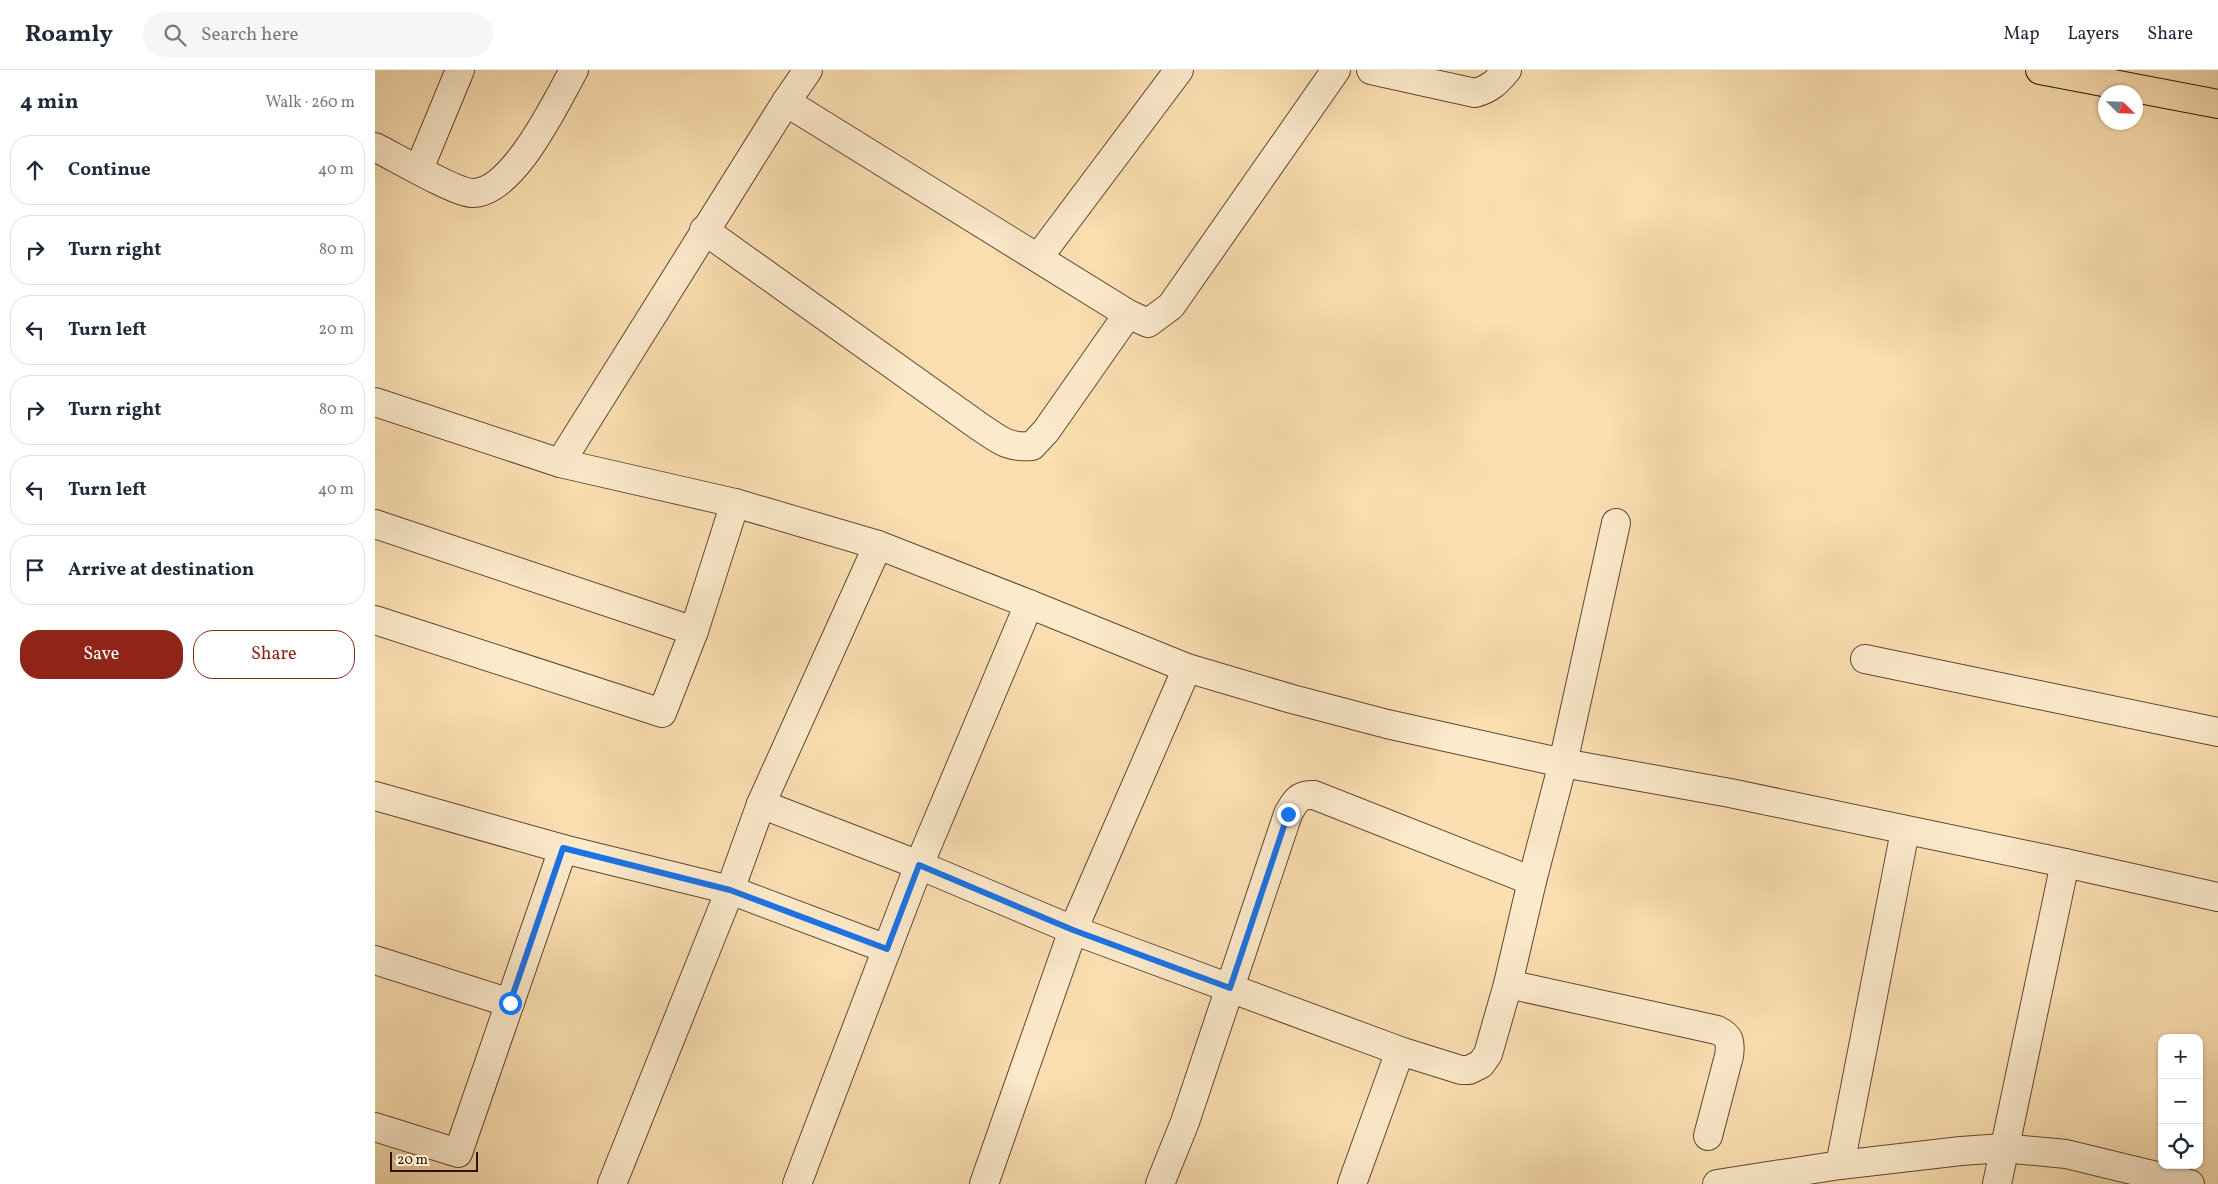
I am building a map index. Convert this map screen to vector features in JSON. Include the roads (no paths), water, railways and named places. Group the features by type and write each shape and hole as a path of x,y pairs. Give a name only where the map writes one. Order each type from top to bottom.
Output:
{"main road":[{"path":"2040,70 2218,104"}],"street":[{"path":"419,169 460,70"},
{"path":"375,147 447,185 471,193 486,190 506,177 525,154 574,70"},
{"path":"560,463 704,230 785,102 808,70"},
{"path":"1038,258 1179,70"},
{"path":"785,102 1128,314 1148,323 1171,306 1336,70"},
{"path":"1371,70 1475,93 1488,89 1507,70"},
{"path":"704,230 980,427 1001,441 1016,447 1032,446 1046,431 1128,314"},
{"path":"375,402 560,463 735,503 878,545 1187,668 1292,699 1377,721 1563,763 1730,793 2218,897"},
{"path":"375,620 662,713 694,630 735,503"},
{"path":"761,804 919,865 1073,930 1401,1050 1461,1070 1469,1070 1481,1064 1488,1054 1508,984 1532,881 1563,763 1615,523"},
{"path":"375,524 694,630"},
{"path":"612,1184 730,890 761,804 878,545"},
{"path":"797,1184 919,865 1029,604"},
{"path":"1865,659 2218,732"},
{"path":"984,1184 1073,930 1187,668"},
{"path":"1160,1184 1185,1122 1288,814 1295,800 1303,795 1314,795 1532,881"},
{"path":"375,796 563,848 730,890 887,949"},
{"path":"1840,1165 1905,831"},
{"path":"375,1127 458,1153 563,848"},
{"path":"1997,1184 2003,1148 2065,863"},
{"path":"375,960 510,1003"},
{"path":"1508,984 1717,1030 1726,1034 1731,1042 1729,1056 1708,1136"},
{"path":"1352,1184 1401,1050"},
{"path":"1717,1184 1840,1165 2003,1148 2065,1154 2190,1184"}]}
